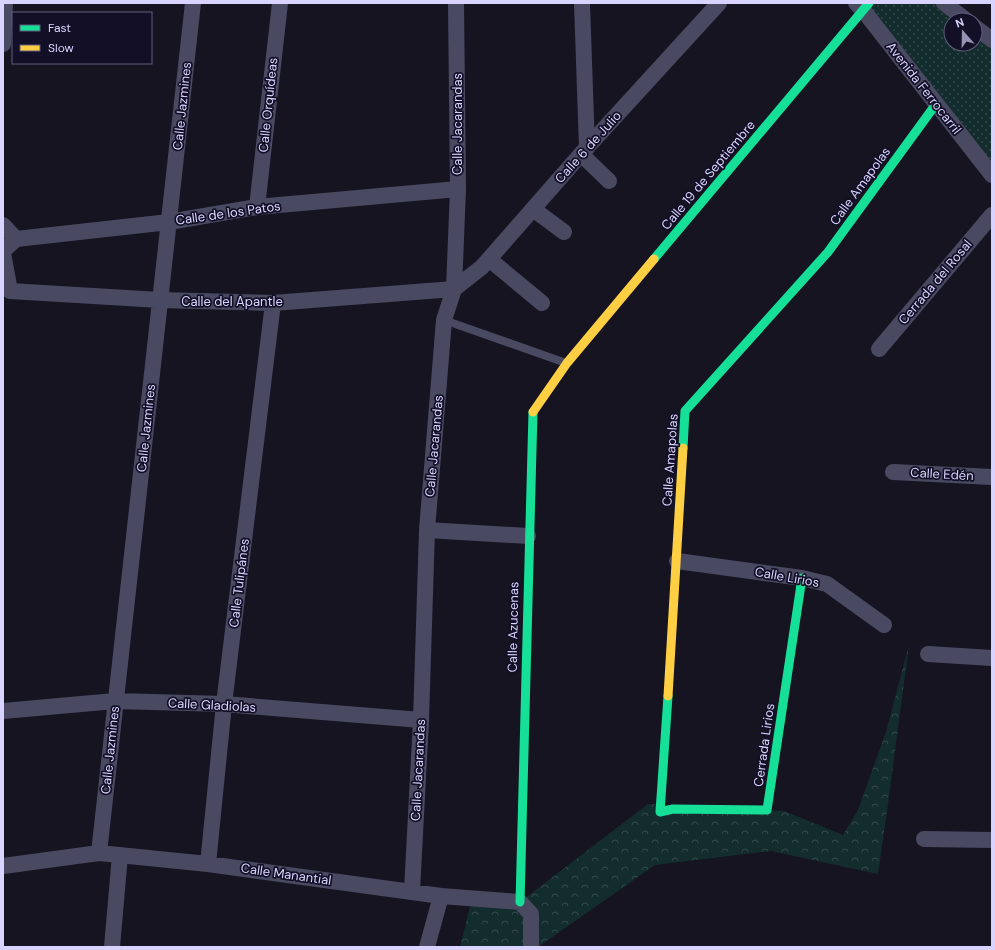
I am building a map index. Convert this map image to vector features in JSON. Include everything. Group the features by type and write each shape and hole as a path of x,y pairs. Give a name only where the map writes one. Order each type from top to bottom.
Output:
{"street":[{"path":"3,44 5,3"},
{"name":"Calle Jazmines","path":"99,853 193,3"},
{"name":"Calle Orquídeas","path":"257,207 280,3"},
{"name":"Calle Jacarandas","path":"412,891 427,530 444,320 454,289 458,189 456,3"},
{"path":"582,3 584,151 609,181"},
{"name":"Calle 6 de Julio","path":"454,289 482,267 584,151 719,3"},
{"path":"944,3 956,12"},
{"name":"Avenida Ferrocarril","path":"863,5 936,104 992,175"},
{"name":"Calle 19 de Septiembre","path":"567,363 863,5"},
{"path":"983,33 992,40"},
{"name":"Calle Amapolas","path":"660,812 677,561 685,411 828,252 936,104"},
{"name":"Calle de los Patos","path":"16,239 169,222 257,207 458,189"},
{"path":"533,209 564,232"},
{"name":"Cerrada del Rosal","path":"879,349 992,215"},
{"path":"3,225 16,239 3,252 6,294"},
{"path":"489,259 542,303"},
{"name":"Calle del Apantle","path":"6,294 273,303 454,289"},
{"name":"Calle Tulipánes","path":"208,864 224,704 273,303"},
{"name":"Calle Azucenas","path":"520,902 532,413 567,363"},
{"name":"Calle Edén","path":"893,472 992,477"},
{"path":"427,530 528,536"},
{"name":"Calle Lirios","path":"677,561 802,578 827,584 884,625"},
{"name":"Cerrada Lirios","path":"660,812 672,809 767,810 802,578"},
{"path":"928,654 992,658"},
{"name":"Calle Gladiolas","path":"3,712 115,701 224,704 420,720"},
{"path":"924,839 992,840"},
{"name":"Calle Manantial","path":"3,866 99,853 208,864 440,896 520,902"},
{"path":"112,947 120,855"},
{"path":"427,947 440,896"},
{"path":"520,902 530,914 531,947"}],"lane":[{"path":"444,320 567,363"}],"green space":[{"path":"856,3 944,3 956,12 943,12 943,52 983,52 983,33 992,40 992,175"},
{"path":"909,645 878,874 771,851 655,865 538,947 460,947 472,898 520,902 648,804 784,811 843,835 858,810 886,732"}],"traffic: fast":[{"path":"654,259 869,3"},
{"path":"683,448 685,411 828,252 936,104"},
{"path":"520,902 533,412"},
{"path":"668,696 660,812 673,809 767,810 802,578"}],"traffic: slow":[{"path":"533,412 567,363 654,259"},
{"path":"668,696 683,448"}]}
